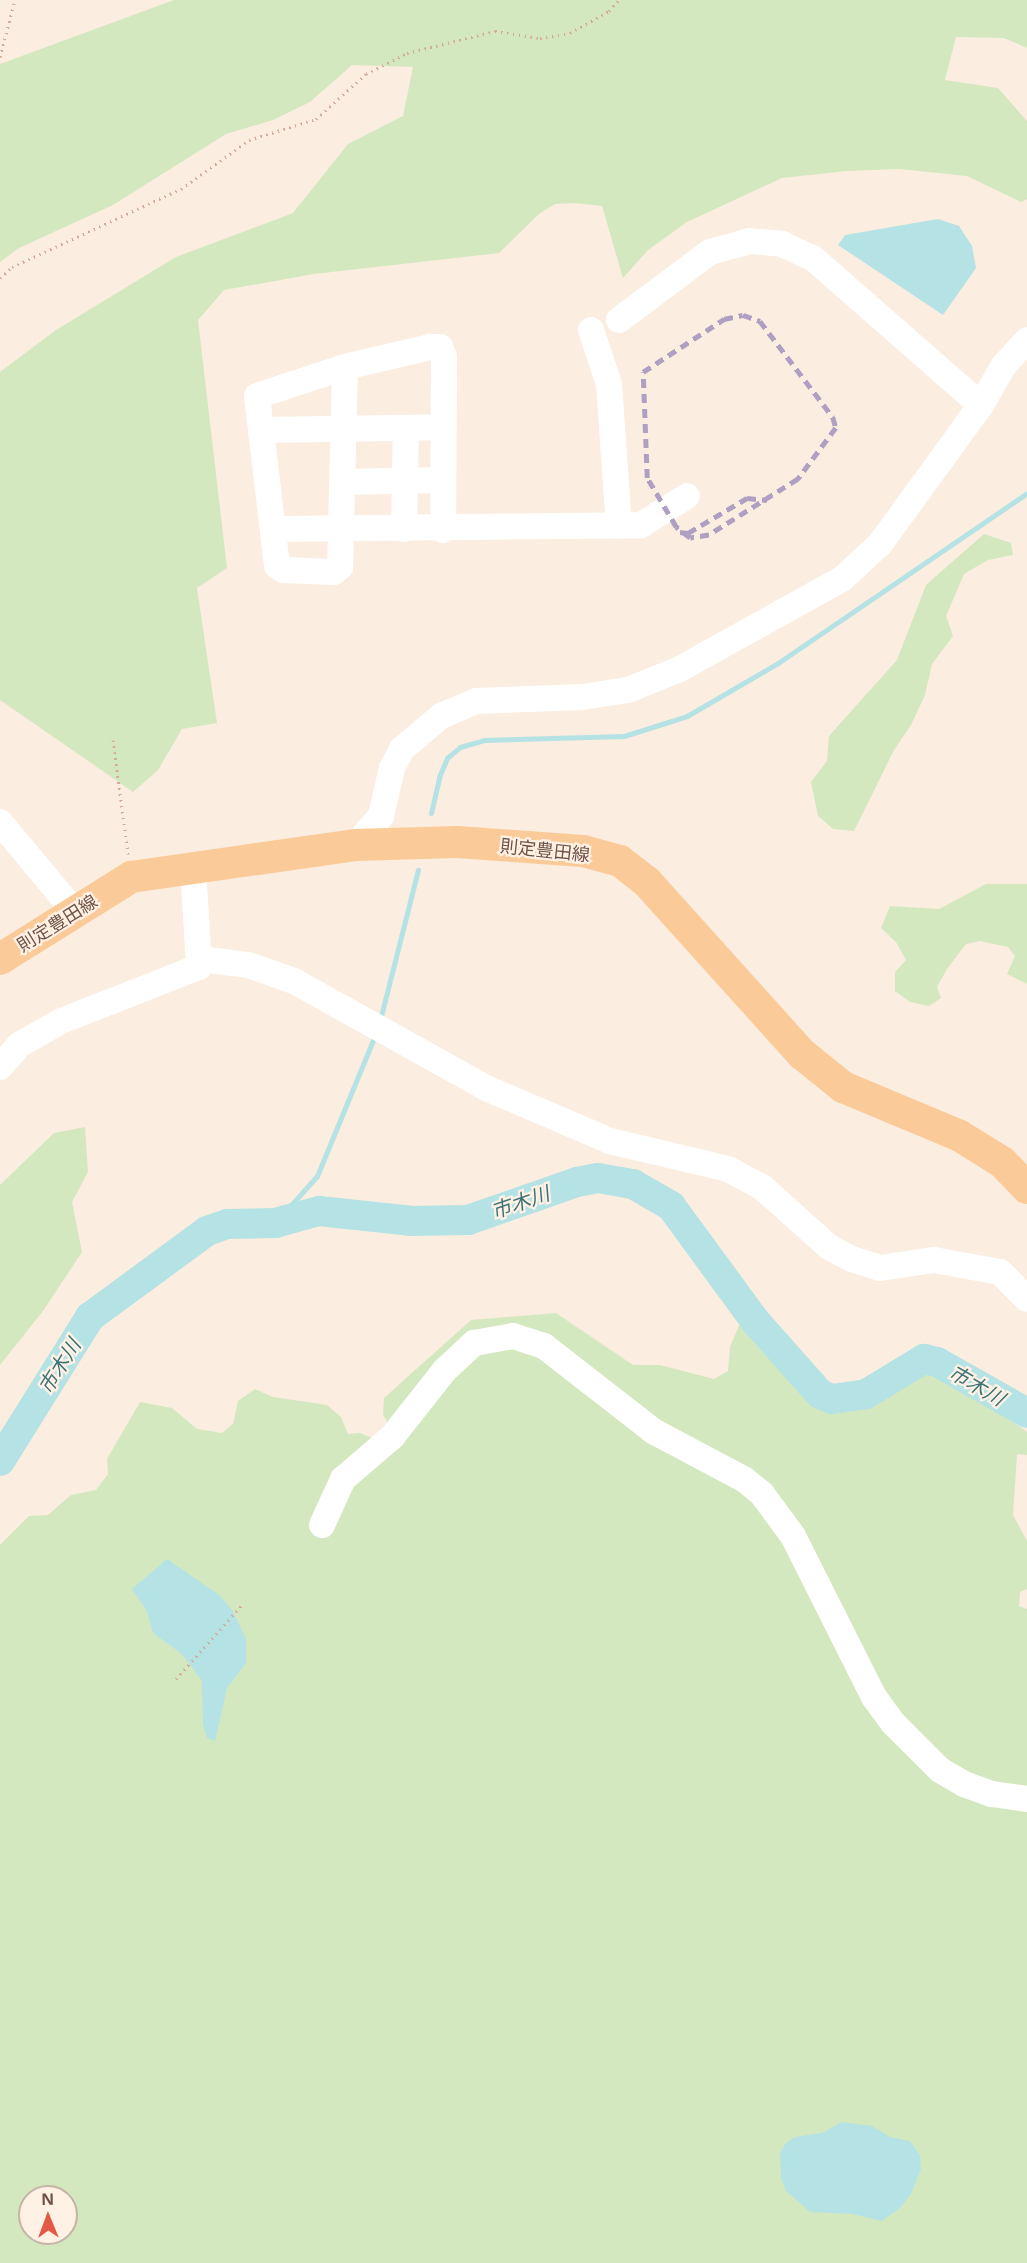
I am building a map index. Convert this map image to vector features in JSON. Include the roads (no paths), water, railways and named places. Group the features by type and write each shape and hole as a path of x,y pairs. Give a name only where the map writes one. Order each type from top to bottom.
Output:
{"main road":[{"name":"則定豊田線","path":"0,959 131,877 193,865 355,845 457,842 583,851 620,861 647,882 802,1054 843,1087 960,1136 1002,1162 1027,1188"}],"street":[{"path":"619,320 710,252 750,241 782,244 814,259 981,405"},
{"path":"591,330 609,384 619,526"},
{"path":"355,845 381,816 392,768 402,749 441,716 476,701 582,697 628,690 680,669 842,579 880,544 981,405 1004,365 1027,340"},
{"path":"345,368 344,482 340,567 334,572 283,570 277,566 256,402 262,392 345,368 440,347 444,357 443,530"},
{"path":"261,430 443,427"},
{"path":"404,529 406,428"},
{"path":"344,482 443,480"},
{"path":"274,529 443,530 641,525 687,496"},
{"path":"0,822 75,912"},
{"path":"0,1067 19,1045 61,1021 199,967 193,865"},
{"path":"199,960 248,965 294,981 535,1111 610,1141 728,1169 763,1188 829,1247 852,1259 880,1268 934,1260 1000,1272 1027,1299"},
{"path":"322,1525 343,1479 392,1437 445,1370 474,1343 513,1336 544,1346 653,1431 745,1480 762,1494 793,1536 874,1697 900,1732 940,1770 964,1784 992,1794 1027,1799"}],"water":[{"path":"938,219 959,226 972,246 976,268 943,315 838,245 845,235"},
{"path":"167,1559 219,1595 233,1611 246,1639 246,1663 227,1688 215,1741 207,1738 203,1724 202,1681 182,1654 153,1633 147,1611 132,1589"},
{"path":"842,2122 872,2126 890,2137 910,2141 920,2155 921,2169 911,2194 900,2208 882,2221 852,2214 810,2212 786,2191 781,2178 780,2153 786,2143 795,2137 822,2133"}],"waterway":[{"path":"431,813 439,777 447,758 460,747 484,740 624,736 687,716 778,663 1027,493"},
{"path":"380,1020 418,870"},
{"path":"275,1223 317,1176 375,1035"},
{"name":"市木川","path":"0,1461 90,1317 207,1231 227,1224 275,1223 319,1211 412,1221 468,1220 577,1182 598,1178 633,1184 671,1206 756,1322 820,1394 832,1399 866,1394 924,1359 937,1362 1027,1413"}],"railway":[{"path":"743,315 760,321 833,417 836,428 798,479 709,535 690,538 676,527 647,478 643,372 724,319 743,315"},
{"path":"680,532 688,533 747,498 767,500"}]}
